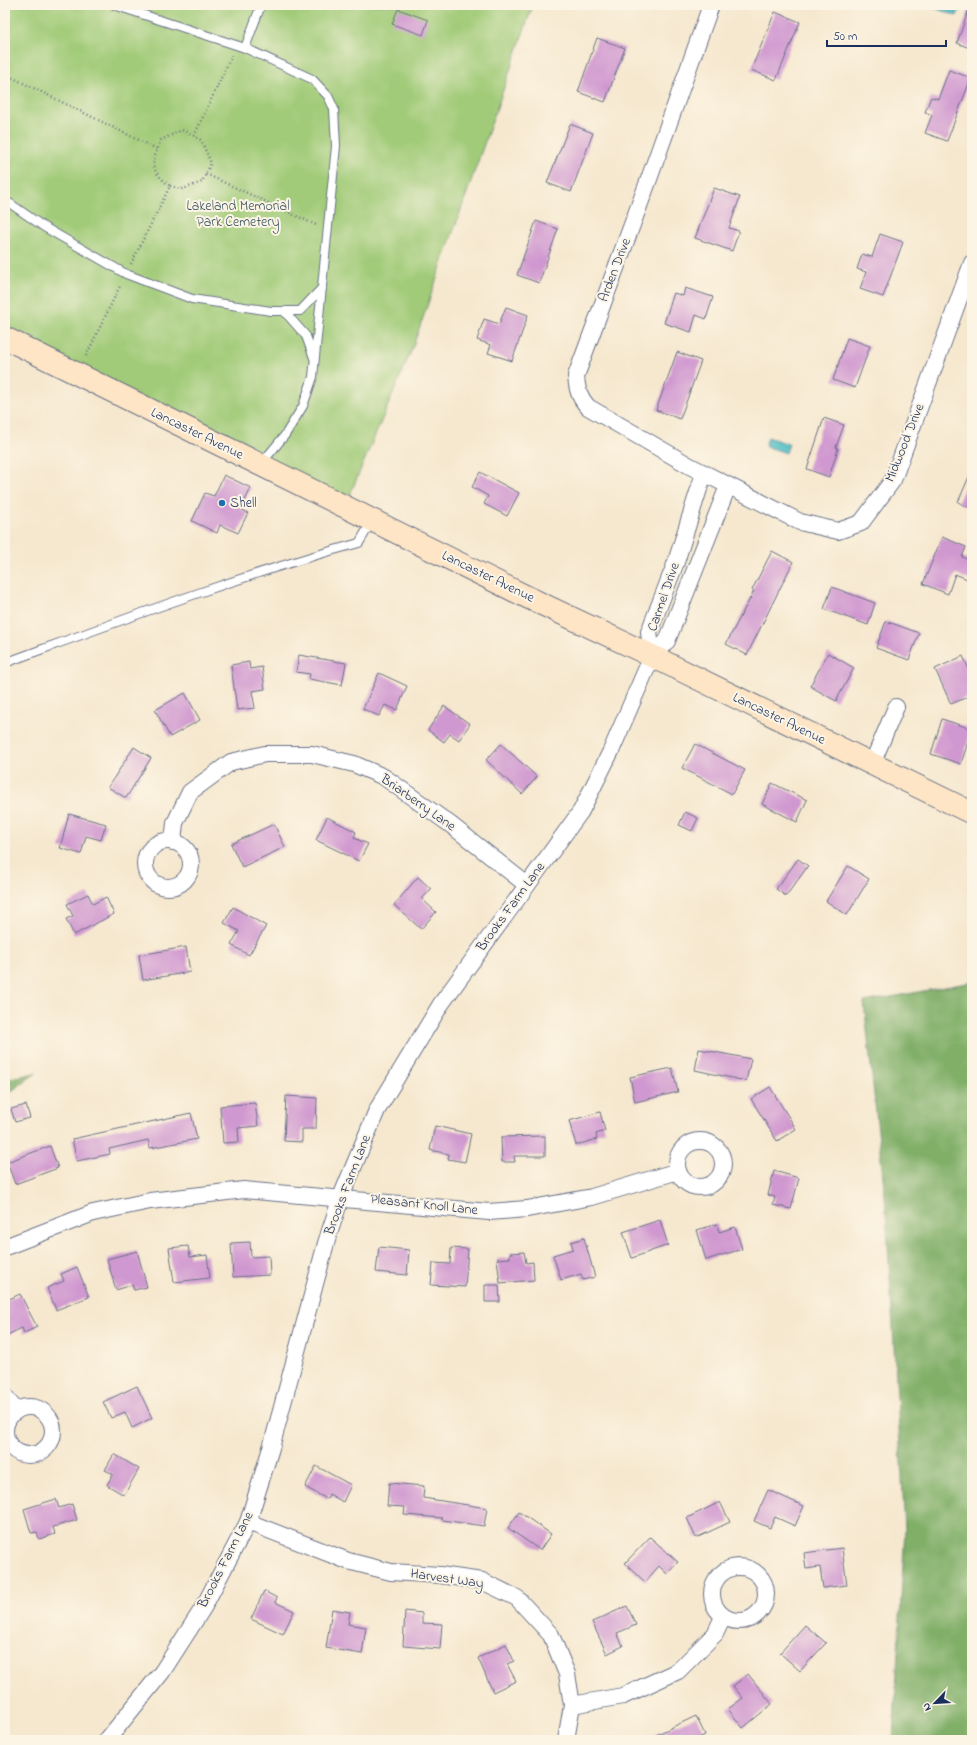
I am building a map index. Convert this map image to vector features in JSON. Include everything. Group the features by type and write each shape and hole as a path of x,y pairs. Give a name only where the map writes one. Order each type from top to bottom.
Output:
{"main road":[{"name":"Lancaster Avenue","path":"5,338 527,597 652,656 972,813"}],"street":[{"name":"Arden Drive","path":"704,474 588,407 581,400 577,392 576,376 712,5"},
{"name":"Midwood Drive","path":"704,474 800,522 838,531 861,523 893,480 972,263"},
{"name":"Carmel Drive","path":"652,656 649,632 676,562 704,474"},
{"name":"Carmel Drive","path":"652,656 667,641 728,486"},
{"name":"Brooks Farm Lane","path":"107,1740 162,1672 203,1608 248,1522 271,1448 306,1316 341,1198 377,1110 441,1004 581,811 611,752 652,656"},
{"path":"872,764 896,707"},
{"name":"Briarberry Lane","path":"173,842 175,823 190,792 231,762 265,754 312,754 354,764 384,777 451,825 527,885"},
{"name":"Pleasant Knoll Lane","path":"5,1247 93,1214 150,1201 244,1190 489,1212 519,1210 592,1197 678,1171"},
{"path":"5,1396 16,1411"},
{"name":"Harvest Way","path":"248,1522 348,1562 391,1572 440,1575 482,1581 517,1598 551,1635 567,1674 572,1706 566,1740"},
{"path":"572,1706 623,1696 678,1671 715,1634 722,1617"}],"lane":[{"path":"114,5 245,48 312,79 328,96 334,109 336,146 314,377 304,406 285,435 261,464"},
{"path":"245,48 261,5"},
{"path":"5,200 44,227 126,274 192,299 271,311 300,311 322,288"},
{"path":"284,311 306,336 315,361"},
{"path":"5,663 203,590 296,560 359,544 373,521"}],"path":[{"path":"194,136 236,45"},
{"path":"5,74 157,149"},
{"path":"182,130 201,140 212,163 202,182 183,190 170,186 158,176 153,160 157,149 161,140 182,130"},
{"path":"206,174 327,230"},
{"path":"86,356 170,186"}],"green space":[{"name":"Lakeland Memorial Park Cemetery","path":"5,5 533,5 412,349 348,499 5,331"},
{"path":"972,982 972,1740 893,1740 905,1529 885,1196 864,1002"},
{"path":"36,1073 5,1096 5,1079"}],"water":[{"path":"931,5 960,5 957,16 931,7"},
{"path":"768,437 789,444 786,453 765,446"}],"building":[{"path":"970,6 972,6 972,49 957,43"},
{"path":"398,9 428,20 423,35 392,24"},
{"path":"775,12 800,22 776,80 751,70"},
{"path":"597,38 625,48 605,102 578,92"},
{"path":"949,70 971,78 947,141 925,133 932,115 925,112 931,97 938,99"},
{"path":"570,124 593,133 571,192 547,183"},
{"path":"714,188 740,197 729,228 739,231 732,251 695,238"},
{"path":"536,221 558,229 539,283 517,275"},
{"path":"880,234 903,242 883,297 860,289 866,272 857,269 862,254 872,257"},
{"path":"685,288 713,297 706,319 696,315 691,332 664,323 674,293 683,296"},
{"path":"506,307 528,315 512,361 488,353 491,345 477,340 484,319 499,324"},
{"path":"847,338 870,346 855,388 833,380"},
{"path":"677,352 701,361 680,419 656,410"},
{"path":"824,418 844,425 836,447 838,449 829,477 807,469"},
{"path":"972,470 972,509 958,502"},
{"path":"480,472 519,493 507,516 484,504 488,496 472,487"},
{"name":"Shell","path":"224,475 251,488 241,509 248,513 238,533 220,525 217,533 192,521 205,493 214,496"},
{"path":"942,537 966,547 962,557 972,561 972,581 955,574 948,594 923,584"},
{"path":"772,551 793,562 747,655 726,644 754,591 752,590"},
{"path":"832,587 875,603 868,625 824,609"},
{"path":"886,621 919,633 909,660 876,648"},
{"path":"828,653 854,668 836,701 810,686"},
{"path":"299,655 346,663 342,685 309,679 310,674 296,672"},
{"path":"963,656 972,676 972,695 951,704 935,669"},
{"path":"249,662 250,669 262,667 265,689 252,691 255,708 237,710 231,665"},
{"path":"379,673 407,686 397,710 385,705 379,716 363,709"},
{"path":"185,693 200,720 170,737 155,710"},
{"path":"444,706 470,724 459,740 450,734 444,742 428,730"},
{"path":"942,719 972,729 961,764 931,754"},
{"path":"501,744 537,777 522,794 486,760"},
{"path":"695,744 745,770 732,794 682,768"},
{"path":"134,747 151,758 126,798 108,787"},
{"path":"772,783 807,800 797,822 762,804"},
{"path":"685,812 698,818 692,831 679,825"},
{"path":"69,814 106,824 101,840 86,836 81,854 60,848"},
{"path":"327,817 356,832 354,838 368,844 359,861 316,840"},
{"path":"274,824 285,847 242,867 231,844"},
{"path":"798,859 808,866 786,896 776,889"},
{"path":"848,866 869,879 847,915 826,901"},
{"path":"418,877 431,889 422,899 436,912 421,929 394,905"},
{"path":"88,894 93,904 106,897 114,914 74,935 66,919 73,916 67,904"},
{"path":"233,907 266,926 249,955 231,945 239,931 224,923"},
{"path":"186,947 190,972 143,980 139,955"},
{"path":"699,1049 751,1059 746,1081 695,1070"},
{"path":"672,1068 678,1092 635,1102 630,1077"},
{"path":"770,1087 796,1129 777,1141 751,1099"},
{"path":"286,1096 317,1098 316,1129 302,1129 302,1142 284,1141"},
{"path":"255,1103 258,1126 238,1128 239,1142 223,1143 220,1106"},
{"path":"26,1105 30,1118 15,1122 11,1109"},
{"path":"600,1112 605,1131 596,1134 597,1139 576,1145 569,1121"},
{"path":"191,1113 197,1139 150,1148 148,1140 109,1149 110,1154 77,1161 72,1139"},
{"path":"435,1126 471,1134 465,1162 448,1159 449,1154 430,1150"},
{"path":"545,1136 545,1156 514,1156 515,1162 502,1162 501,1137"},
{"path":"50,1146 58,1168 15,1184 7,1162"},
{"path":"774,1171 799,1178 791,1209 773,1205 775,1197 768,1195"},
{"path":"660,1220 668,1245 632,1258 623,1232"},
{"path":"717,1224 719,1232 735,1227 742,1249 706,1260 697,1230"},
{"path":"584,1238 595,1277 583,1280 581,1274 561,1280 553,1255 573,1249 571,1242"},
{"path":"250,1242 251,1257 269,1256 270,1275 233,1277 231,1243"},
{"path":"188,1246 190,1257 207,1255 210,1278 174,1282 169,1248"},
{"path":"379,1247 409,1250 407,1275 376,1272"},
{"path":"451,1248 468,1249 465,1287 431,1285 433,1263 450,1264"},
{"path":"137,1251 147,1287 134,1290 132,1285 116,1290 107,1259"},
{"path":"524,1252 526,1263 533,1262 534,1280 500,1283 497,1259 510,1258 510,1253"},
{"path":"77,1267 89,1297 56,1310 47,1288 64,1281 61,1274"},
{"path":"485,1285 499,1285 500,1302 485,1302"},
{"path":"20,1294 37,1327 24,1333 22,1328 5,1336 5,1301"},
{"path":"137,1386 152,1418 132,1428 125,1412 111,1418 103,1402"},
{"path":"114,1454 139,1469 124,1495 107,1485 113,1474 105,1470"},
{"path":"316,1466 351,1485 343,1502 329,1494 327,1499 305,1487"},
{"path":"389,1483 424,1486 423,1498 487,1508 484,1526 442,1520 442,1518 404,1515 405,1507 387,1506"},
{"path":"768,1490 804,1506 795,1526 775,1517 770,1528 754,1521"},
{"path":"56,1499 59,1508 72,1504 77,1520 53,1527 55,1534 39,1539 37,1532 31,1533 24,1509"},
{"path":"720,1502 730,1522 696,1538 687,1518"},
{"path":"519,1512 551,1534 540,1550 508,1528"},
{"path":"650,1537 678,1562 667,1574 659,1566 645,1582 625,1563"},
{"path":"842,1548 847,1585 823,1588 820,1567 806,1569 804,1553"},
{"path":"264,1591 277,1598 275,1602 294,1611 283,1634 251,1619"},
{"path":"627,1606 636,1625 617,1633 623,1646 607,1654 592,1622"},
{"path":"332,1609 350,1612 348,1624 366,1627 362,1654 326,1648"},
{"path":"405,1611 422,1613 422,1623 442,1624 440,1649 403,1646"},
{"path":"805,1625 826,1643 800,1671 780,1653"},
{"path":"506,1644 514,1661 507,1664 516,1681 493,1692 478,1658"},
{"path":"748,1674 772,1704 743,1728 728,1709 743,1698 733,1686"},
{"path":"696,1716 705,1735 695,1740 645,1740"}],"place":[{"name":"Shell","path":"222,503"}]}
